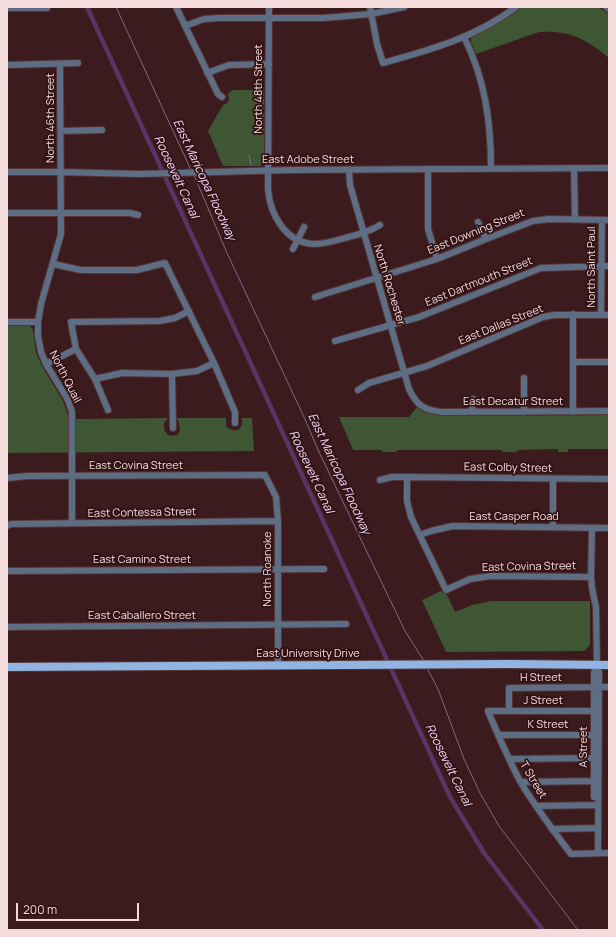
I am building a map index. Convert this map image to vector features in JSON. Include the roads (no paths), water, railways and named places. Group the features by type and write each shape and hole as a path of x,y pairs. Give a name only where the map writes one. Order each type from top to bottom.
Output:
{"main road":[{"name":"East University Drive","path":"7,667 391,664 609,665"}],"street":[{"path":"176,7 207,73 218,94 222,97"},
{"name":"North 48th Street","path":"269,7 269,194 273,211 278,222 284,229 298,239"},
{"path":"370,7 377,44 383,63 429,50 464,37 516,7"},
{"path":"185,26 204,19 269,17 323,18 371,14 404,7"},
{"path":"7,8 47,8"},
{"path":"464,37 475,62 487,109 490,131 491,168"},
{"path":"7,66 78,64"},
{"path":"207,73 229,65 269,64"},
{"name":"North 46th Street","path":"60,65 61,172"},
{"path":"61,131 102,130"},
{"name":"North Saint Paul","path":"574,168 575,219"},
{"name":"East Adobe Street","path":"7,172 116,174 269,170 609,168"},
{"path":"428,169 428,229 437,259"},
{"name":"North Rochester","path":"349,170 350,185 405,374 412,395 418,404"},
{"name":"North Quail","path":"61,172 61,234 41,304 38,322 39,344 46,364 68,400 72,412 72,523"},
{"path":"7,214 138,214"},
{"name":"East Downing Street","path":"315,297 437,259 486,238 533,221 549,219 609,220"},
{"name":"North Saint Paul","path":"601,315 602,220"},
{"path":"478,222 486,238"},
{"path":"298,239 309,244 324,244 373,230 380,225"},
{"path":"293,249 304,227"},
{"path":"53,264 81,270 137,270 165,263 214,363 235,412 235,423"},
{"name":"East Dartmouth Street","path":"335,341 419,317 541,268 609,266"},
{"path":"108,410 95,379 76,349 71,322 159,321 175,318 189,312"},
{"name":"North Saint Paul","path":"573,314 573,412"},
{"name":"East Dallas Street","path":"358,390 369,383 405,374 427,366 543,318 554,315 609,314"},
{"path":"7,322 38,322"},
{"path":"46,364 76,349"},
{"path":"573,362 609,362"},
{"path":"95,379 122,373 172,374 197,371 214,363"},
{"path":"172,374 174,428"},
{"path":"524,378 524,412"},
{"path":"472,412 473,399"},
{"name":"East Decatur Street","path":"418,404 423,408 438,412 609,411"},
{"name":"East Covina Street","path":"7,478 28,476 265,475"},
{"name":"North Roanoke","path":"265,475 276,497 278,521 278,665"},
{"name":"East Colby Street","path":"380,480 392,477 609,479"},
{"path":"407,477 407,501 411,517 420,535"},
{"path":"553,479 553,527"},
{"name":"East Contessa Street","path":"7,526 11,524 278,521"},
{"name":"East Casper Road","path":"420,535 453,526 609,528"},
{"path":"592,528 591,577 596,607 597,665"},
{"name":"East Covina Street","path":"420,535 446,590 470,579 491,576 591,577"},
{"name":"East Camino Street","path":"7,571 324,569"},
{"name":"East Caballero Street","path":"7,627 346,624"},
{"name":"A Street","path":"596,853 597,665"},
{"name":"H Street","path":"509,711 509,688 596,688"},
{"path":"596,688 609,688"},
{"name":"J Street","path":"488,711 596,711"},
{"name":"T Street","path":"488,711 521,782 536,806 571,854 596,853"},
{"name":"K Street","path":"498,735 596,734"},
{"path":"509,759 596,758"},
{"path":"521,782 596,781"},
{"path":"536,806 596,805"},
{"path":"552,829 596,828"},
{"path":"596,853 609,853"}],"waterway":[{"name":"Roosevelt Canal","path":"87,7 450,797 484,853 543,930"},
{"name":"East Maricopa Floodway","path":"116,7 191,170"},
{"path":"249,155 251,165"},
{"path":"272,160 281,160"},
{"name":"East Maricopa Floodway","path":"194,175 227,253 319,452 405,631 424,661"},
{"name":"East Maricopa Floodway","path":"427,668 438,689 464,759 480,793 499,826 578,930"}]}
